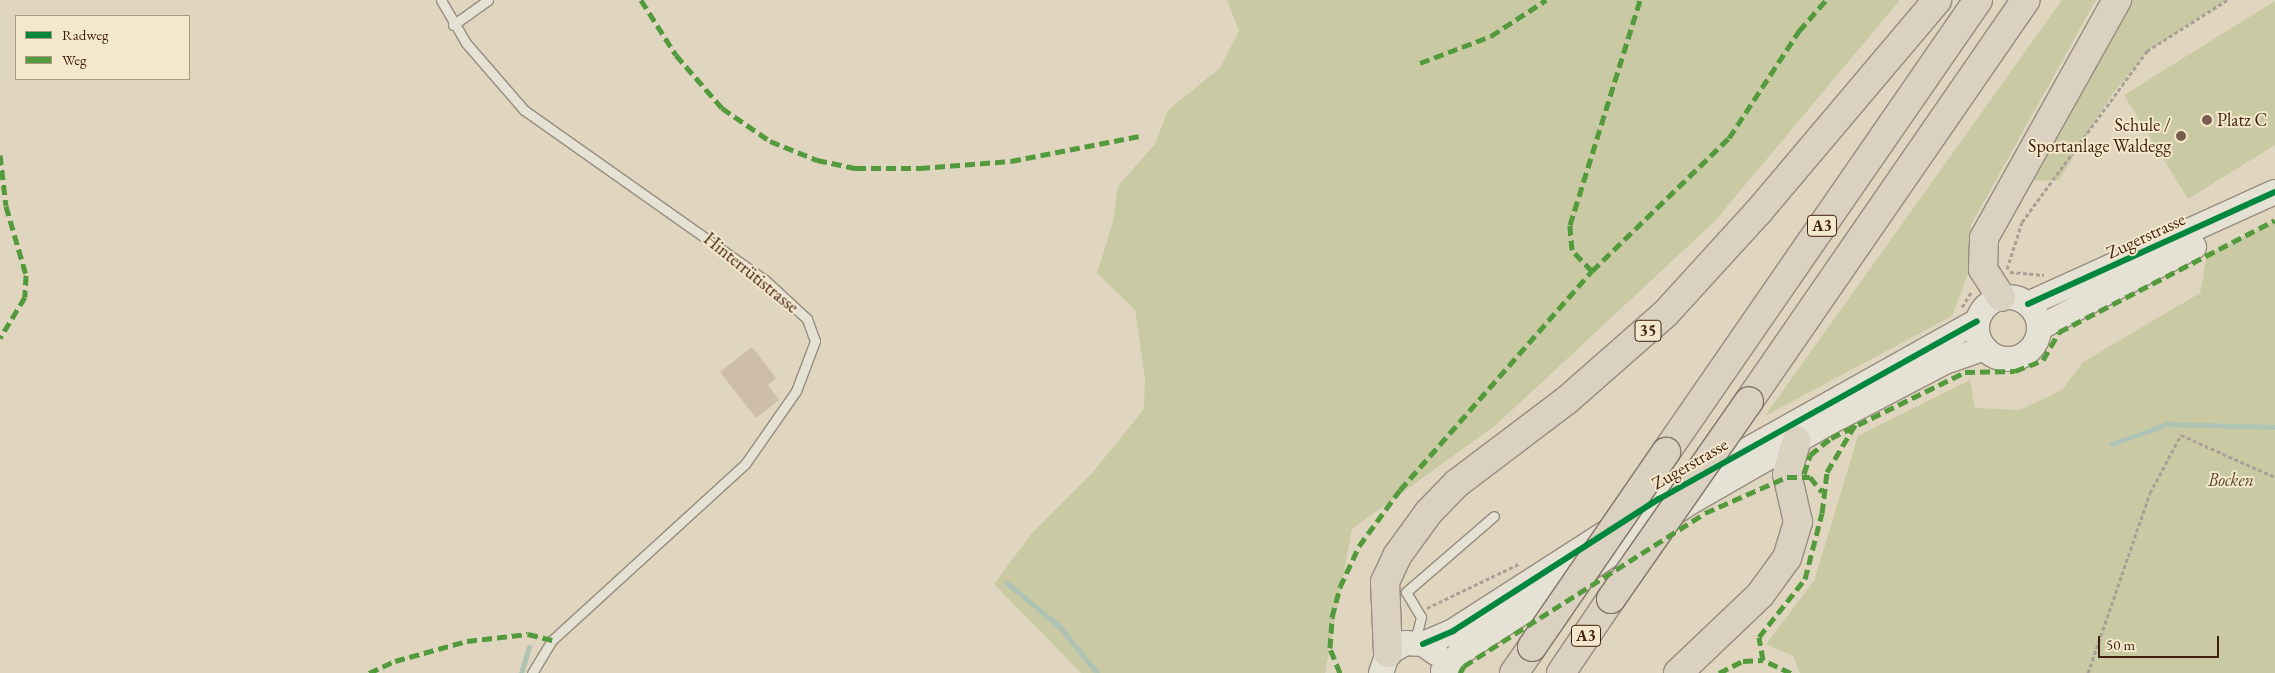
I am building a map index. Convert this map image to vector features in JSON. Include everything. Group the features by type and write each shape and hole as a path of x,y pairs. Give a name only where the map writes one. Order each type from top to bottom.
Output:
{"highway":[{"name":"35","path":"1384,663 1385,582 1397,556 1429,512 1456,484 1587,384 1665,314 1760,210 1937,0"},
{"name":"A3","path":"1514,673 1978,0"},
{"name":"A3","path":"1561,673 2026,0"},
{"path":"2001,297 1983,269 1984,238 2117,0"},
{"path":"1678,673 1760,595 1788,558 1798,522 1787,474 1797,440"}],"main road":[{"name":"Zugerstrasse","path":"2028,304 2275,192"},
{"name":"Zugerstrasse","path":"2039,328 2275,205"},
{"name":"Zugerstrasse","path":"1384,663 1419,643 1453,631 1660,499 1978,321 1988,303 2001,297"},
{"path":"1978,321 1985,348 2000,358 2018,357 2033,346 2039,328 2028,304 2001,297"},
{"name":"Zugerstrasse","path":"1419,643 1437,654 1443,672 1460,653 1536,601 1797,440 1945,362 1985,348"}],"lane":[{"name":"Hinterrütistrasse","path":"441,0 453,25 524,110 764,279 807,319 815,341 796,391 745,464 552,640 532,673"},
{"path":"453,25 488,0"},
{"path":"1419,643 1421,617 1406,592 1494,516"}],"path":[{"path":"2012,263 2022,222 2141,58 2227,0"},
{"path":"2088,673 2150,493 2181,435 2275,477"}],"green space":[{"path":"1227,0 1900,0 1715,221 1496,425 1352,529 1325,673 1081,673 994,584 1032,533 1093,472 1144,409 1145,378 1135,310 1097,273 1113,222 1118,186 1155,144 1168,110 1220,68 1239,31"},
{"path":"2062,0 2096,0 1971,225 1970,269 1952,316 1765,416"},
{"path":"2133,0 2227,0 2147,51 2110,97 2059,180 2030,181"},
{"name":"Platz C","path":"2275,1 2275,145 2188,199 2124,95"},
{"name":"Bocken","path":"2275,220 2275,673 1800,673 1793,656 1766,644 1814,581 1858,436 1970,380 1975,408 2020,410 2062,390 2083,362 2200,293 2207,255"}],"building":[{"path":"752,347 776,378 768,385 779,400 756,418 720,372"}],"waterway":[{"path":"2112,444 2167,424 2275,427"},
{"path":"1007,583 1059,626 1097,673"},
{"path":"521,673 529,647"}],"marked path":[{"path":"641,0 676,55 722,108 770,141 817,160 856,168 920,168 1011,161 1140,136"},
{"path":"1420,63 1491,36 1546,0"},
{"path":"1592,271 1572,250 1570,225 1640,0"},
{"path":"1340,673 1330,648 1332,617 1340,587 1359,546 1400,490 1592,271 1729,138 1799,31 1826,0"},
{"path":"0,155 6,206 26,275 25,297 0,338"},
{"path":"1804,474 1810,455 1831,438 1965,372 2015,371 2043,360 2059,332 2275,220"},
{"path":"1791,673 1763,660 1759,637 1805,579 1822,513 1827,472 1855,425"},
{"path":"1460,673 1464,666 1705,513 1787,477 1810,477 1822,492"},
{"path":"369,673 395,661 467,641 528,634 552,640"},
{"path":"1719,673 1743,661 1763,660"}],"cycle path":[{"path":"2028,304 2275,192"},
{"path":"1423,644 1453,631 1659,499 1977,321"}],"place":[{"name":"Platz C","path":"2207,120"},
{"name":"Schule / Sportanlage Waldegg","path":"2181,136"}]}
